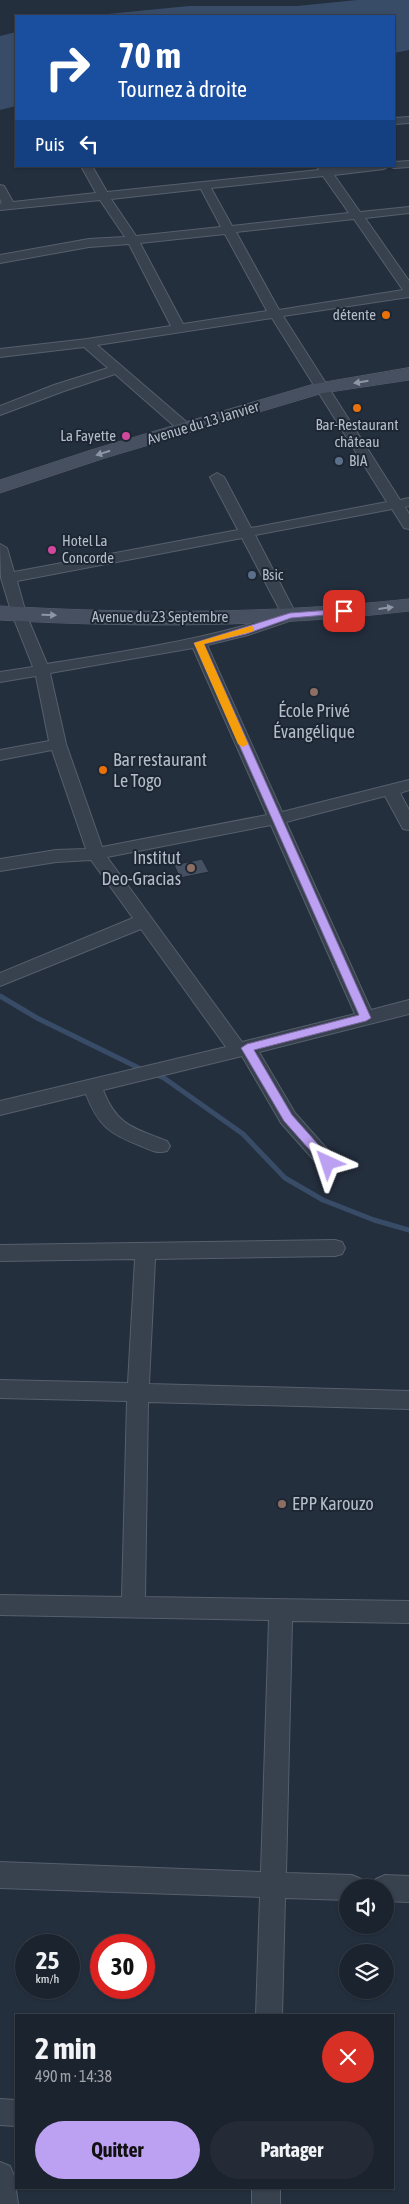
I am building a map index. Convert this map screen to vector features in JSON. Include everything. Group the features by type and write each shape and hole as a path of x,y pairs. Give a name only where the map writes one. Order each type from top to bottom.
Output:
{"main road":[{"name":"Avenue du 13 Janvier","path":"0,487 185,428 321,388 409,374"},
{"name":"Avenue du 23 Septembre","path":"10,614 137,618 290,616 409,605"}],"street":[{"path":"395,121 409,120"},
{"path":"395,165 409,164"},
{"path":"87,167 103,196 133,240 178,327"},
{"path":"0,188 5,206 204,185 324,169 364,167"},
{"path":"0,353 88,342 409,292 358,215 324,169"},
{"path":"204,185 274,312 321,388 402,503 409,525"},
{"path":"0,260 89,243 133,240 409,210"},
{"path":"88,342 185,428"},
{"path":"0,411 59,388 118,369"},
{"path":"0,678 198,643 243,632 290,616 245,533 218,477"},
{"path":"8,578 402,503"},
{"path":"0,548 8,578 10,614 42,670 58,744 96,854 143,921 242,1049 288,1118 328,1163"},
{"path":"198,643 366,1018"},
{"path":"0,755 58,744"},
{"path":"0,865 56,856 96,854 276,819 409,785"},
{"path":"390,790 409,825"},
{"path":"0,980 143,921"},
{"path":"0,1108 409,1007"},
{"path":"92,1085 101,1111 112,1125 160,1146"},
{"path":"0,1254 335,1248"},
{"path":"133,1607 138,1392 145,1251"},
{"path":"0,1389 409,1400"},
{"path":"0,1605 409,1612"},
{"path":"269,2014 281,1609"},
{"path":"0,1875 339,1888"},
{"path":"394,1888 409,1889"},
{"path":"0,2112 15,2113"},
{"path":"0,2176 4,2204"},
{"path":"266,2189 266,2204"}],"water":[{"path":"357,0 409,0 409,50 395,53 395,15 97,15 189,6 297,6"},
{"path":"15,32 15,106 0,110 0,36"}],"building":[{"name":"Institut Deo-Gracias","path":"202,859 209,872 180,878 174,865"}],"waterway":[{"path":"0,996 37,1018 143,1070"},
{"path":"155,1074 164,1078 243,1134 285,1178 323,1200 374,1220 409,1230"}],"slow traffic":[{"path":"243,744 198,643 251,629"}],"place":[{"name":"détente","path":"386,315"},
{"name":"Bar-Restaurant château","path":"357,408"},
{"name":"La Fayette","path":"126,436"},
{"name":"BIA","path":"339,461"},
{"name":"Hotel La Concorde","path":"52,550"},
{"name":"Bsic","path":"252,575"},
{"name":"École Privé Évangélique","path":"314,692"},
{"name":"Bar restaurant Le Togo","path":"103,770"},
{"name":"Institut Deo-Gracias","path":"191,868"},
{"name":"EPP Karouzo","path":"282,1504"}],"route":[{"path":"328,1163 288,1118 247,1048 366,1018 198,643 243,632 290,616 344,611"}]}
